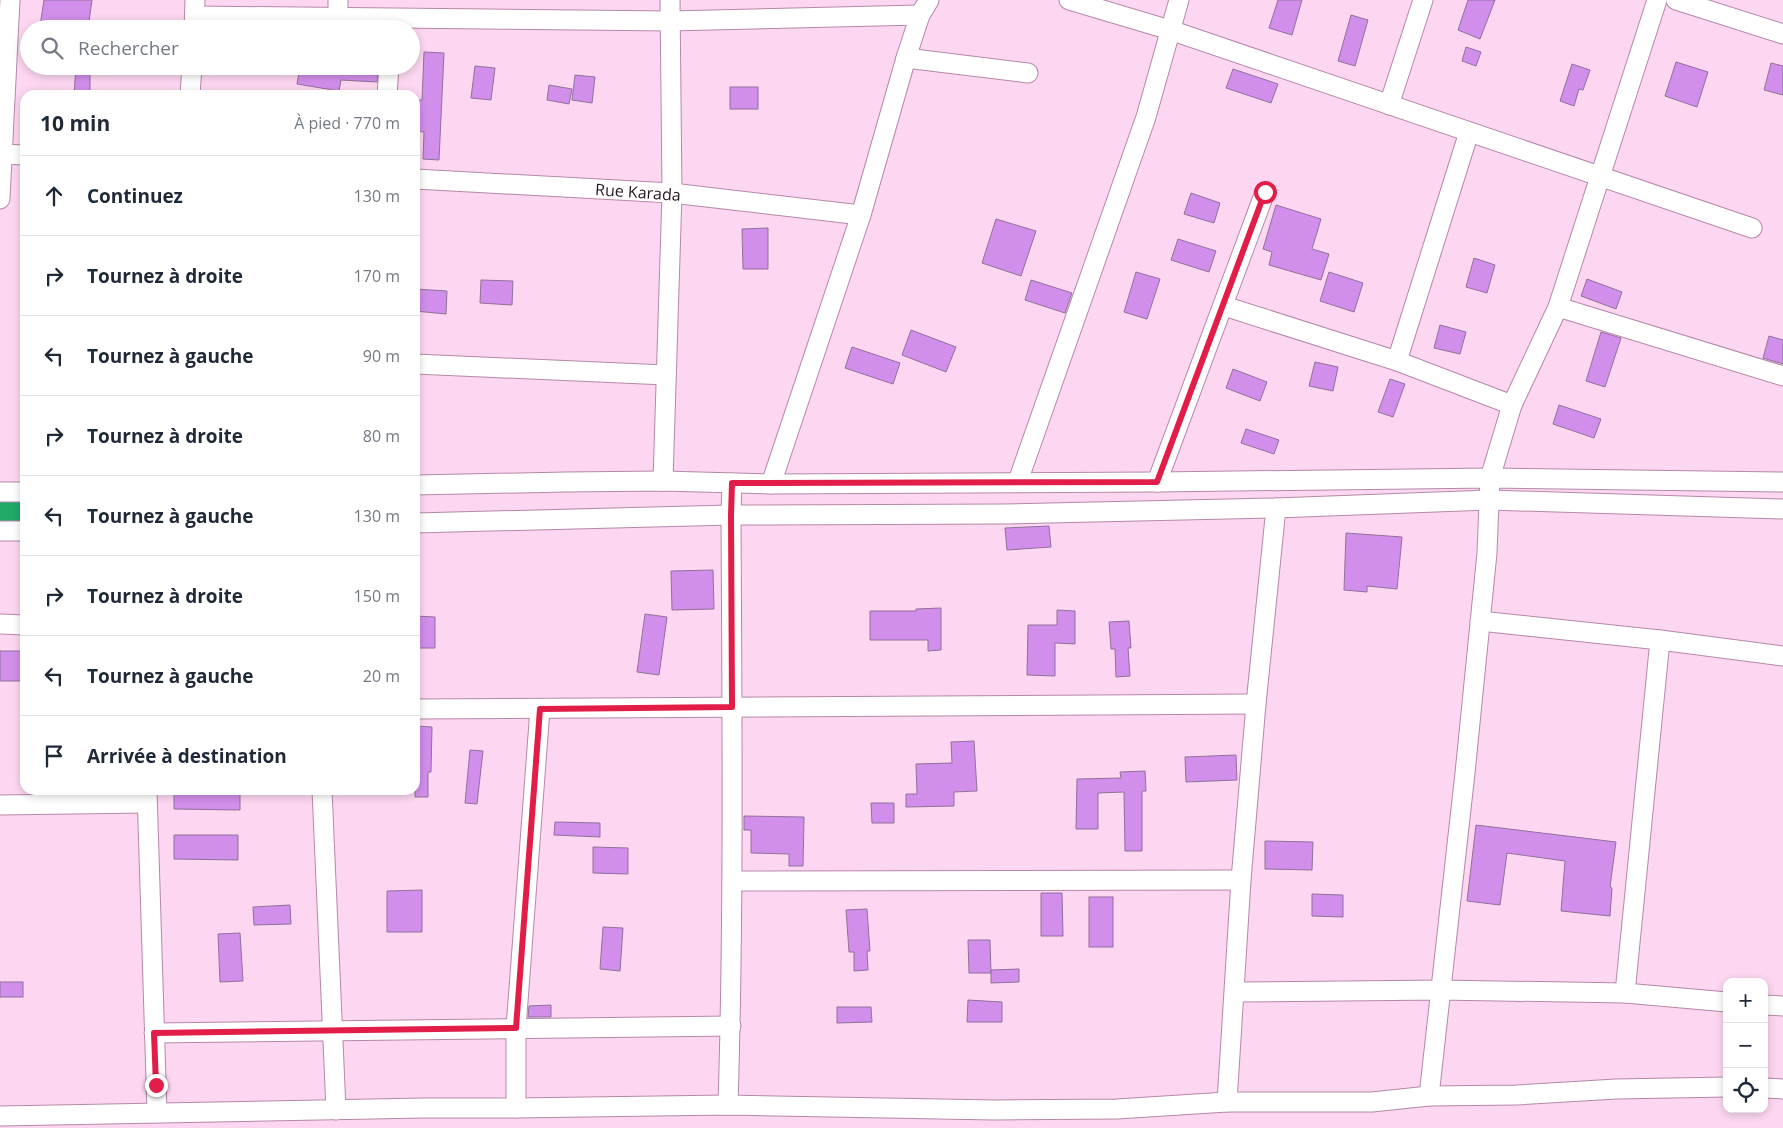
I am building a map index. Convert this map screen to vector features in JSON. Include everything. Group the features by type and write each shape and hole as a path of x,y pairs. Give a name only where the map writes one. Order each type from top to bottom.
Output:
{"street":[{"path":"0,199 10,0"},
{"path":"663,481 672,193 670,0"},
{"path":"1069,0 1170,30 1752,228"},
{"path":"1018,481 1146,117 1179,0"},
{"path":"1389,105 1423,0"},
{"path":"1429,1096 1487,553 1490,478 1512,405 1558,307 1657,0"},
{"path":"1676,0 1783,34"},
{"path":"420,24 670,21 925,7 906,58 861,215 770,484"},
{"path":"195,15 338,9 378,20"},
{"path":"906,58 1028,73"},
{"path":"190,90 191,75"},
{"path":"387,90 388,75"},
{"path":"1397,361 1469,132"},
{"path":"1,154 20,155"},
{"name":"Rue Karada","path":"420,179 672,193 861,215"},
{"path":"1157,482 1265,192"},
{"path":"1224,306 1397,361 1512,405"},
{"path":"1558,307 1783,376"},
{"path":"420,364 666,376"},
{"path":"420,485 663,481 770,484 1490,478 1782,479"},
{"path":"728,1105 732,881 732,483"},
{"path":"0,492 20,492"},
{"path":"420,524 731,515 1014,514 1276,508 1489,500 1783,509"},
{"path":"1227,1102 1241,880 1256,704 1276,508"},
{"path":"0,531 20,530"},
{"path":"1480,621 1660,640 1783,656"},
{"path":"0,624 20,625"},
{"path":"1625,993 1660,640"},
{"path":"420,709 1256,704"},
{"path":"516,1108 516,1028 540,709"},
{"path":"322,795 336,1110"},
{"path":"0,805 147,797 157,1112"},
{"path":"732,881 1241,880"},
{"path":"1234,992 1440,990 1625,993 1723,1002"},
{"path":"1768,1005 1783,1006"},
{"path":"154,1033 730,1026"},
{"path":"0,1116 157,1112 728,1105 995,1110 1116,1109 1227,1102 1372,1102 1429,1096 1517,1095 1616,1089 1723,1087"},
{"path":"1768,1088 1783,1089"}],"shaded area":[{"path":"0,498 20,498 20,521 0,521"}],"building":[{"path":"44,0 92,0 89,20 41,20"},
{"path":"1278,0 1302,0 1292,35 1269,28"},
{"path":"1468,0 1495,0 1480,39 1458,30"},
{"path":"1351,15 1368,20 1355,66 1338,61"},
{"path":"1466,47 1481,52 1476,66 1462,61"},
{"path":"424,52 444,53 439,160 423,159 424,132 420,132 420,100 422,100"},
{"path":"1676,62 1708,72 1697,107 1665,96"},
{"path":"1771,63 1783,66 1783,95 1764,90"},
{"path":"1572,64 1590,70 1583,90 1579,89 1574,106 1560,101"},
{"path":"475,66 495,68 491,100 471,98"},
{"path":"1233,69 1278,84 1271,103 1226,88"},
{"path":"75,75 90,75 90,90 74,90"},
{"path":"298,75 378,75 377,82 341,80 339,90 297,84"},
{"path":"575,75 595,77 592,103 572,100"},
{"path":"549,85 572,89 569,104 547,100"},
{"path":"730,87 758,87 758,109 730,109"},
{"path":"1191,193 1220,203 1214,223 1184,214"},
{"path":"1276,205 1321,219 1312,249 1329,254 1321,280 1269,265 1272,252 1263,249"},
{"path":"996,219 1036,231 1021,276 982,263"},
{"path":"768,228 768,269 743,269 742,229"},
{"path":"1178,239 1216,251 1209,272 1171,260"},
{"path":"1474,258 1495,265 1487,293 1466,287"},
{"path":"1136,272 1160,279 1147,319 1124,312"},
{"path":"1329,272 1363,283 1354,312 1320,301"},
{"path":"1587,279 1622,292 1616,309 1581,296"},
{"path":"481,280 513,281 512,305 480,303"},
{"path":"1031,280 1072,293 1065,313 1025,300"},
{"path":"420,289 447,291 446,314 420,311"},
{"path":"1440,325 1466,332 1460,354 1434,348"},
{"path":"911,330 956,347 946,372 902,355"},
{"path":"1601,332 1621,338 1605,387 1586,381"},
{"path":"1769,336 1783,340 1783,364 1763,358"},
{"path":"852,347 900,363 893,384 845,368"},
{"path":"1315,362 1338,367 1333,391 1309,386"},
{"path":"1233,369 1267,382 1260,401 1226,388"},
{"path":"1390,379 1405,384 1393,417 1378,412"},
{"path":"1559,405 1601,419 1594,438 1553,424"},
{"path":"1246,429 1279,440 1274,454 1241,443"},
{"path":"1049,526 1051,547 1007,550 1005,528"},
{"path":"1346,533 1402,537 1397,589 1367,586 1367,592 1344,590"},
{"path":"713,570 714,609 672,610 671,571"},
{"path":"941,608 941,650 928,651 928,640 870,640 870,611 916,611 916,609"},
{"path":"1057,610 1075,611 1075,644 1055,643 1055,676 1027,675 1028,625 1057,625"},
{"path":"645,614 667,617 659,675 637,672"},
{"path":"420,616 435,617 435,648 420,648"},
{"path":"1129,621 1131,648 1128,648 1130,676 1116,677 1115,649 1111,649 1109,622"},
{"path":"0,651 20,651 20,681 0,681"},
{"path":"420,726 432,727 431,772 428,772 428,797 415,797 415,795 420,795"},
{"path":"974,741 977,791 954,792 954,806 906,807 906,794 917,794 916,764 952,763 951,742"},
{"path":"470,750 483,751 477,804 465,803"},
{"path":"1236,755 1237,780 1186,782 1185,757"},
{"path":"1145,771 1146,791 1142,791 1142,851 1125,851 1124,792 1098,793 1098,829 1076,829 1077,779 1121,778 1120,772"},
{"path":"174,795 240,795 240,810 174,809"},
{"path":"871,803 894,803 894,823 872,823"},
{"path":"744,816 804,817 803,866 789,866 789,854 751,853 751,830 744,830"},
{"path":"555,822 600,823 600,837 554,835"},
{"path":"1476,825 1616,842 1610,887 1612,888 1610,916 1561,911 1565,861 1507,853 1500,905 1467,901"},
{"path":"174,835 238,835 238,860 174,859"},
{"path":"1265,841 1313,842 1312,870 1265,869"},
{"path":"593,847 628,848 628,874 593,873"},
{"path":"422,890 422,932 387,932 387,891"},
{"path":"1041,893 1062,893 1063,936 1041,936"},
{"path":"1312,894 1343,895 1343,917 1312,916"},
{"path":"1089,897 1113,897 1113,947 1089,947"},
{"path":"290,905 291,924 254,925 253,907"},
{"path":"867,909 870,951 867,951 868,970 854,971 854,952 849,952 846,910"},
{"path":"603,927 623,928 620,971 600,969"},
{"path":"240,933 243,981 220,982 218,934"},
{"path":"968,940 990,940 991,973 969,973"},
{"path":"1019,969 1019,982 991,983 991,970"},
{"path":"0,982 23,982 23,997 0,997"},
{"path":"968,1000 1002,1002 1002,1022 967,1022"},
{"path":"551,1005 551,1017 528,1017 529,1006"},
{"path":"837,1007 871,1007 872,1022 837,1023"}],"route":[{"path":"156,1085 154,1033 516,1028 540,709 732,707 732,483 1157,482 1265,192"}]}
